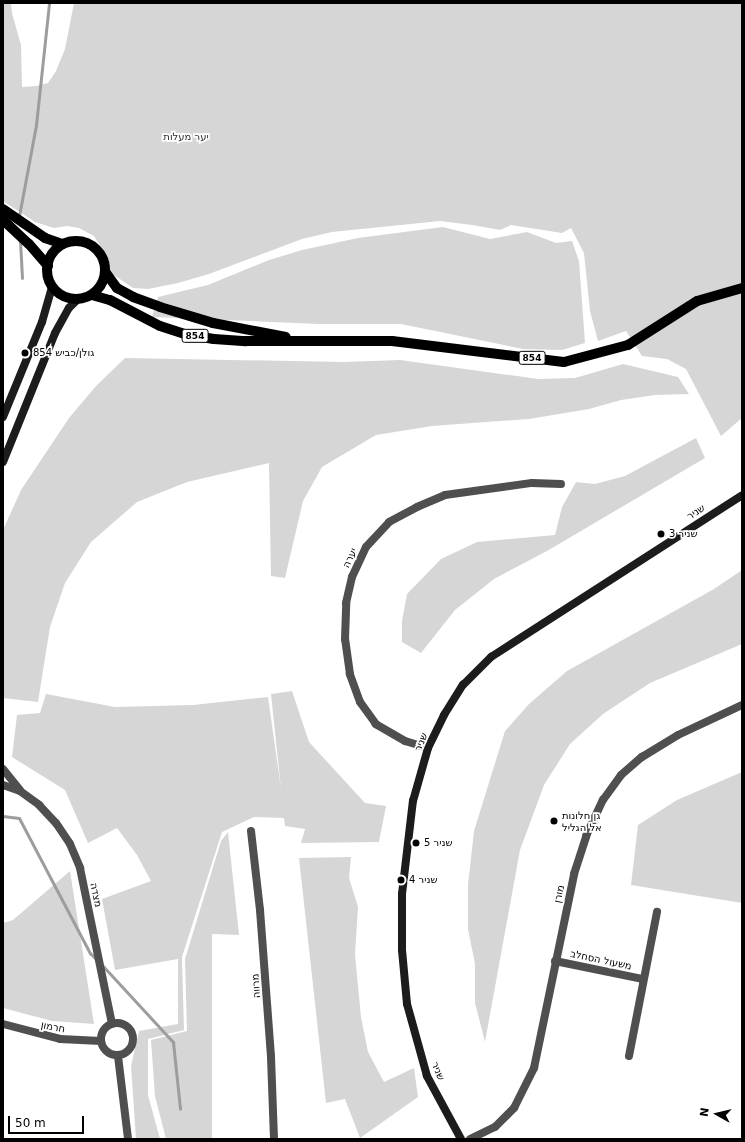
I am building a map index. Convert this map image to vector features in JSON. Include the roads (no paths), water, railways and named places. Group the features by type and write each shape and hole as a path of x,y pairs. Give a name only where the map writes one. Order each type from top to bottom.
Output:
{"main road":[{"path":"3,209 45,238 62,244 54,251 48,266 48,278 58,293 66,298 78,299 92,295 99,289 106,273"},
{"path":"3,220 29,244 48,266"},
{"name":"854","path":"62,244 82,240 99,250 104,260 106,273 118,288 132,297 160,308 213,323 305,341"},
{"name":"854","path":"92,295 110,300 160,326 185,334 214,339 246,341 392,341 564,362 628,345 697,301 742,288"}],"street":[{"path":"3,417 42,322 52,286"},
{"path":"3,462 55,333 69,308 78,299"},
{"name":"יערה","path":"428,748 405,741 376,724 360,702 350,674 345,639 346,603 352,577 366,547 389,522 417,507 445,495 532,483 561,484"},
{"name":"שניר","path":"461,1139 427,1076 407,1004 404,973 402,894 412,801 428,748 444,716 463,685 491,657 742,495"},
{"name":"מורן","path":"470,1139 495,1127 514,1108 534,1068 574,874 586,836 603,800 621,775 642,757 678,735 742,705"},
{"name":"מצדה","path":"3,769 20,791"},
{"name":"מצדה","path":"3,785 29,796 52,818 64,833 75,856 82,876 112,1024"},
{"name":"מרווה","path":"251,832 260,910 271,1057 274,1139"},
{"name":"משעול הסחלב","path":"628,1056 656,912"},
{"name":"משעול הסחלב","path":"555,961 643,980"},
{"path":"117,1023 126,1026 132,1034 130,1048 127,1052 118,1056 106,1052 101,1041 103,1030 112,1024 117,1023"},
{"name":"חרמון","path":"3,1024 60,1039 101,1041"},
{"path":"118,1056 128,1139"}],"waterway":[{"path":"19,216 36,125 49,3"},
{"path":"20,240 22,278"},
{"path":"3,816 19,818 90,953 97,960"},
{"path":"102,965 173,1042 180,1109"}],"place":[{"name":"גולן/כביש 854","path":"25,353"},
{"name":"שניר 3","path":"661,534"},
{"name":"גן חלונות אל הגליל","path":"554,821"},
{"name":"שניר 5","path":"416,843"},
{"name":"שניר 4","path":"401,880"}],"park label":[{"name":"יער מעלות","path":"186,137"}]}
